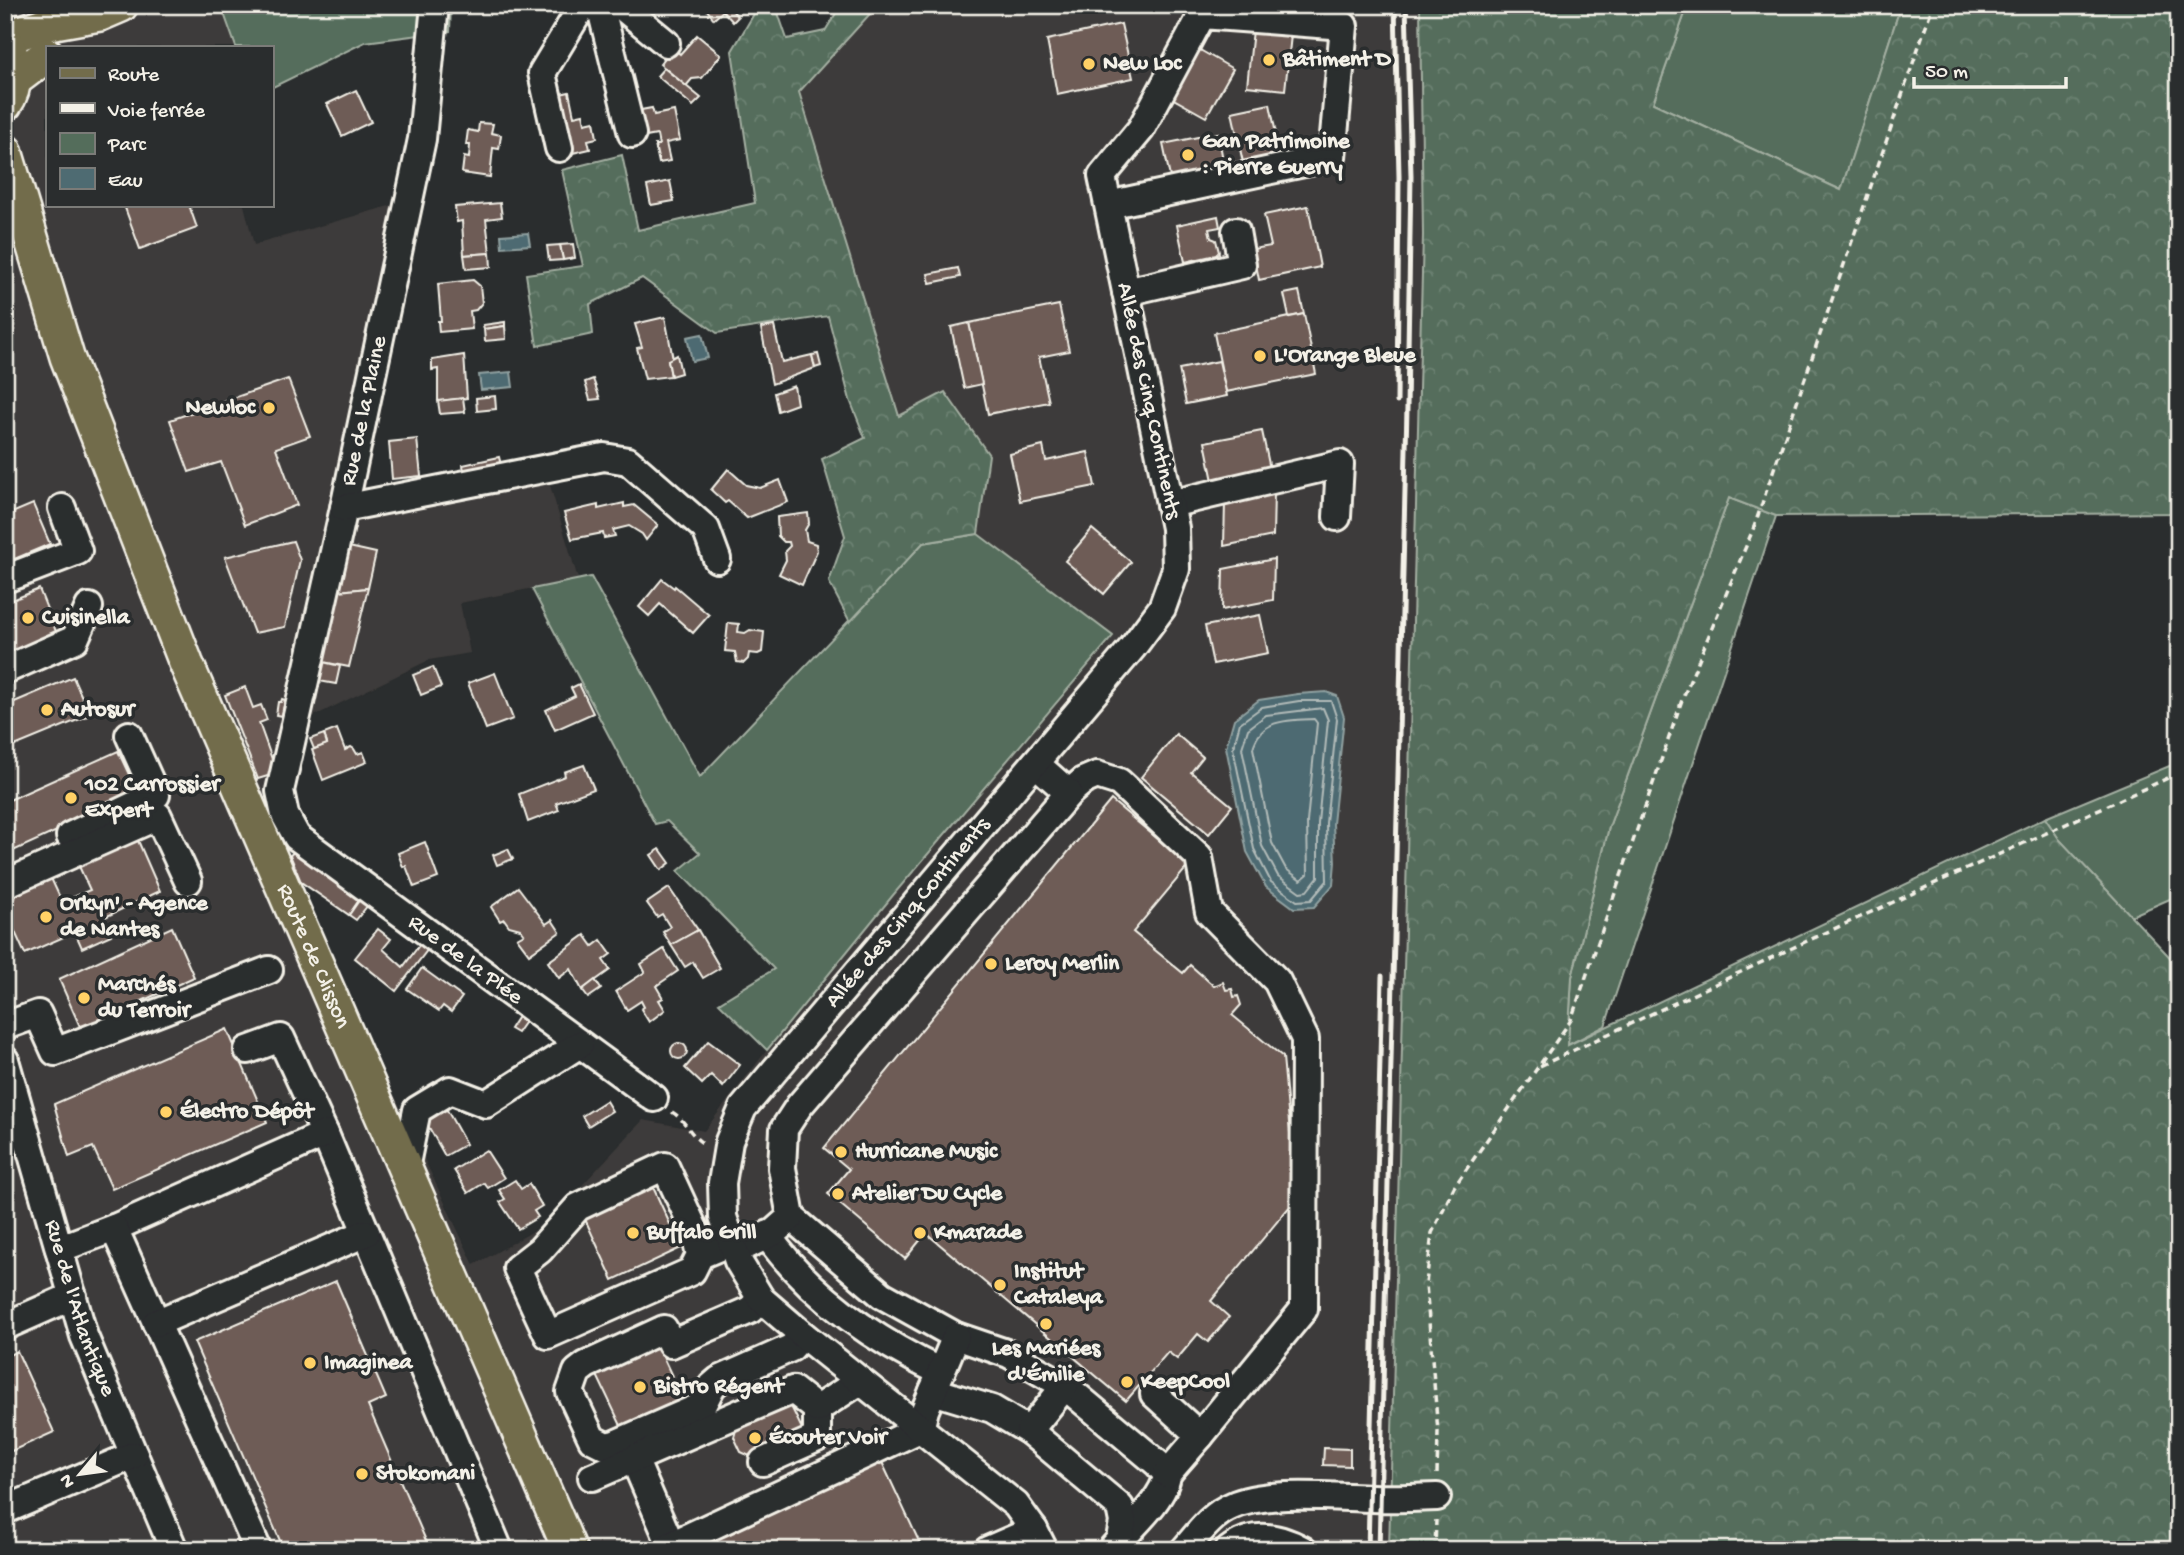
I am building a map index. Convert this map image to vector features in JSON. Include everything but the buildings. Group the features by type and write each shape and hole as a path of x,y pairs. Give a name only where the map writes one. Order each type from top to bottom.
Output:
{"main road":[{"path":"10,92 13,58 5,38 49,23 111,10"},
{"path":"59,46 111,10"},
{"path":"10,92 46,56"},
{"name":"Route de Clisson","path":"5,152 67,357 186,663 570,1550"},
{"name":"Route de Clisson","path":"5,229 67,357"}],"street":[{"name":"Rue de la Plaine","path":"285,815 280,792 344,508 422,139 435,5"},
{"path":"559,148 542,73 583,5"},
{"path":"600,5 632,134"},
{"path":"620,5 666,43"},
{"name":"Allée des Cinq Continents","path":"1039,1540 1016,1505 803,1335 761,1298 738,1261 723,1217 722,1183 729,1142 743,1108 1133,647 1162,608 1176,569 1175,528 1170,503 1126,292 1108,205 1102,176 1142,129 1202,15 1344,26 1332,158 1108,205"},
{"path":"1126,292 1242,265 1236,231"},
{"path":"344,508 604,457 628,461 706,529 717,559"},
{"path":"1170,503 1340,464 1337,517"},
{"path":"5,579 78,551 62,508"},
{"path":"5,670 75,639 89,607"},
{"path":"5,867 156,795 128,735"},
{"path":"1035,763 1069,793"},
{"path":"1116,1544 1155,1500 1166,1483 1167,1474 1304,1310 1305,1039 1277,982 1209,912 1199,857 1119,782 1097,775 1083,781 1069,793 799,1106 784,1129 782,1168 791,1217 882,1295 956,1336 1009,1354 1065,1386 1117,1427 1167,1474"},
{"name":"Rue de la Plée","path":"285,815 297,837 654,1098"},
{"path":"5,884 158,816 188,881"},
{"path":"5,1026 38,1014 55,1052 269,970"},
{"path":"248,1050 281,1038 325,1134 500,1550"},
{"path":"405,1169 417,1110 450,1090 486,1104 580,1044"},
{"name":"Rue de l'Atlantique","path":"5,1060 10,1095 84,1336 174,1550"},
{"path":"59,1249 114,1228 325,1134"},
{"path":"700,1255 694,1228 665,1166 578,1207 540,1250 517,1268 548,1335 692,1271 700,1255 767,1235 791,1217"},
{"path":"114,1228 258,1550"},
{"path":"156,1323 366,1233"},
{"path":"767,1235 785,1260 816,1290 863,1328 937,1381 1029,1431 1120,1507 1123,1522 1116,1544"},
{"path":"5,1326 73,1296"},
{"path":"761,1298 750,1310 671,1344 664,1329 586,1364 577,1372 570,1392 592,1439 606,1446 615,1444 702,1406 712,1386 719,1380 791,1348 803,1335"},
{"path":"634,1459 673,1547 920,1429 956,1336"},
{"path":"817,1409 860,1381"},
{"path":"1029,1431 1065,1386"},
{"path":"592,1477 793,1390 817,1409"},
{"path":"1154,1394 1200,1436"},
{"path":"763,1462 817,1438 817,1409"},
{"path":"5,1510 134,1455"},
{"path":"1184,1550 1216,1516 1231,1506 1252,1500 1283,1497 1437,1497"},
{"path":"1228,1550 1252,1537 1276,1538 1303,1550"},
{"path":"988,1550 1039,1540"}],"path":[{"path":"1435,1550 1438,1432 1426,1284 1432,1233 1454,1186 1572,1020 1682,700 1754,527 1933,5"},
{"path":"1539,1067 1805,942 2179,773"},
{"path":"654,1098 687,1123 701,1143 727,1153"}],"shaded area":[{"path":"5,5 221,5 236,46 46,46 46,206 244,206 254,245 424,196 365,490 543,462 578,579 460,603 470,653 429,660 310,718 295,787 264,797 372,1048 474,1265 546,1224 643,1120 704,1131 894,894 1113,636 978,534 989,455 945,392 899,416 799,92 878,5 1420,5 1423,235 1390,1485 1359,1483 1358,1509 1389,1510 1389,1550 5,1550"}],"green space":[{"path":"221,5 451,5 450,31 365,42 273,87 273,46 236,46"},
{"path":"841,5 878,5 799,92 899,416 945,392 989,455 978,534 923,543 850,622 829,582 845,536 822,459 865,438 850,400 828,316 717,333 642,278 590,304 593,334 537,346 526,274 583,266 562,170 622,155 638,230 755,203 732,51 758,7 776,7 787,39 825,31"},
{"path":"1420,5 1688,5 1653,103 1841,190 1901,5 2168,5 2179,8 2179,513 1776,516 1729,498 1609,827 1572,977 1568,1045 2045,818 2059,839 2179,967 2179,1550 1389,1550 1423,235"},
{"path":"1688,5 1901,5 1841,190 1653,103"},
{"path":"1729,498 1776,516 1605,1026 1568,1045 1572,977 1609,827"},
{"path":"978,534 1113,636 894,894 767,1050 719,1003 774,969 678,871 700,853 667,821 655,824 532,589 591,577 700,777 923,543"},
{"path":"2179,762 2179,895 2131,916 2059,839 2045,818"}],"water":[{"path":"528,233 530,245 502,247 501,235"},
{"path":"702,334 708,358 692,361 687,337"},
{"path":"511,372 513,387 481,390 479,375"},
{"path":"1326,692 1337,696 1344,717 1333,824 1333,885 1314,907 1294,908 1266,887 1247,852 1226,747 1234,719 1259,700"}],"railway":[{"path":"1395,5 1399,177 1397,402"},
{"path":"1379,1550 1407,408 1411,176 1406,5"},
{"path":"1368,1550 1382,976"}],"place":[{"name":"Bâtiment D","path":"1269,60"},
{"name":"New Loc","path":"1089,64"},
{"name":"Gan Patrimoine : Pierre Guerry","path":"1188,155"},
{"name":"L'Orange Bleue","path":"1260,356"},
{"name":"Newloc","path":"269,408"},
{"name":"Cuisinella","path":"28,618"},
{"name":"Autosur","path":"47,710"},
{"name":"102 Carrossier Expert","path":"71,798"},
{"name":"Orkyn' - Agence de Nantes","path":"46,917"},
{"name":"Leroy Merlin","path":"991,964"},
{"name":"Marchés du Terroir","path":"84,998"},
{"name":"Électro Dépôt","path":"166,1112"},
{"name":"Hurricane Music","path":"841,1152"},
{"name":"Atelier Du Cycle","path":"838,1194"},
{"name":"Buffalo Grill","path":"633,1233"},
{"name":"Kmarade","path":"920,1233"},
{"name":"Institut Cataleya","path":"1000,1285"},
{"name":"Les Mariées d'Émilie","path":"1046,1324"},
{"name":"Imaginea","path":"310,1363"},
{"name":"KeepCool","path":"1127,1382"},
{"name":"Bistro Régent","path":"640,1387"},
{"name":"Écouter Voir","path":"755,1438"},
{"name":"Stokomani","path":"362,1474"}]}
